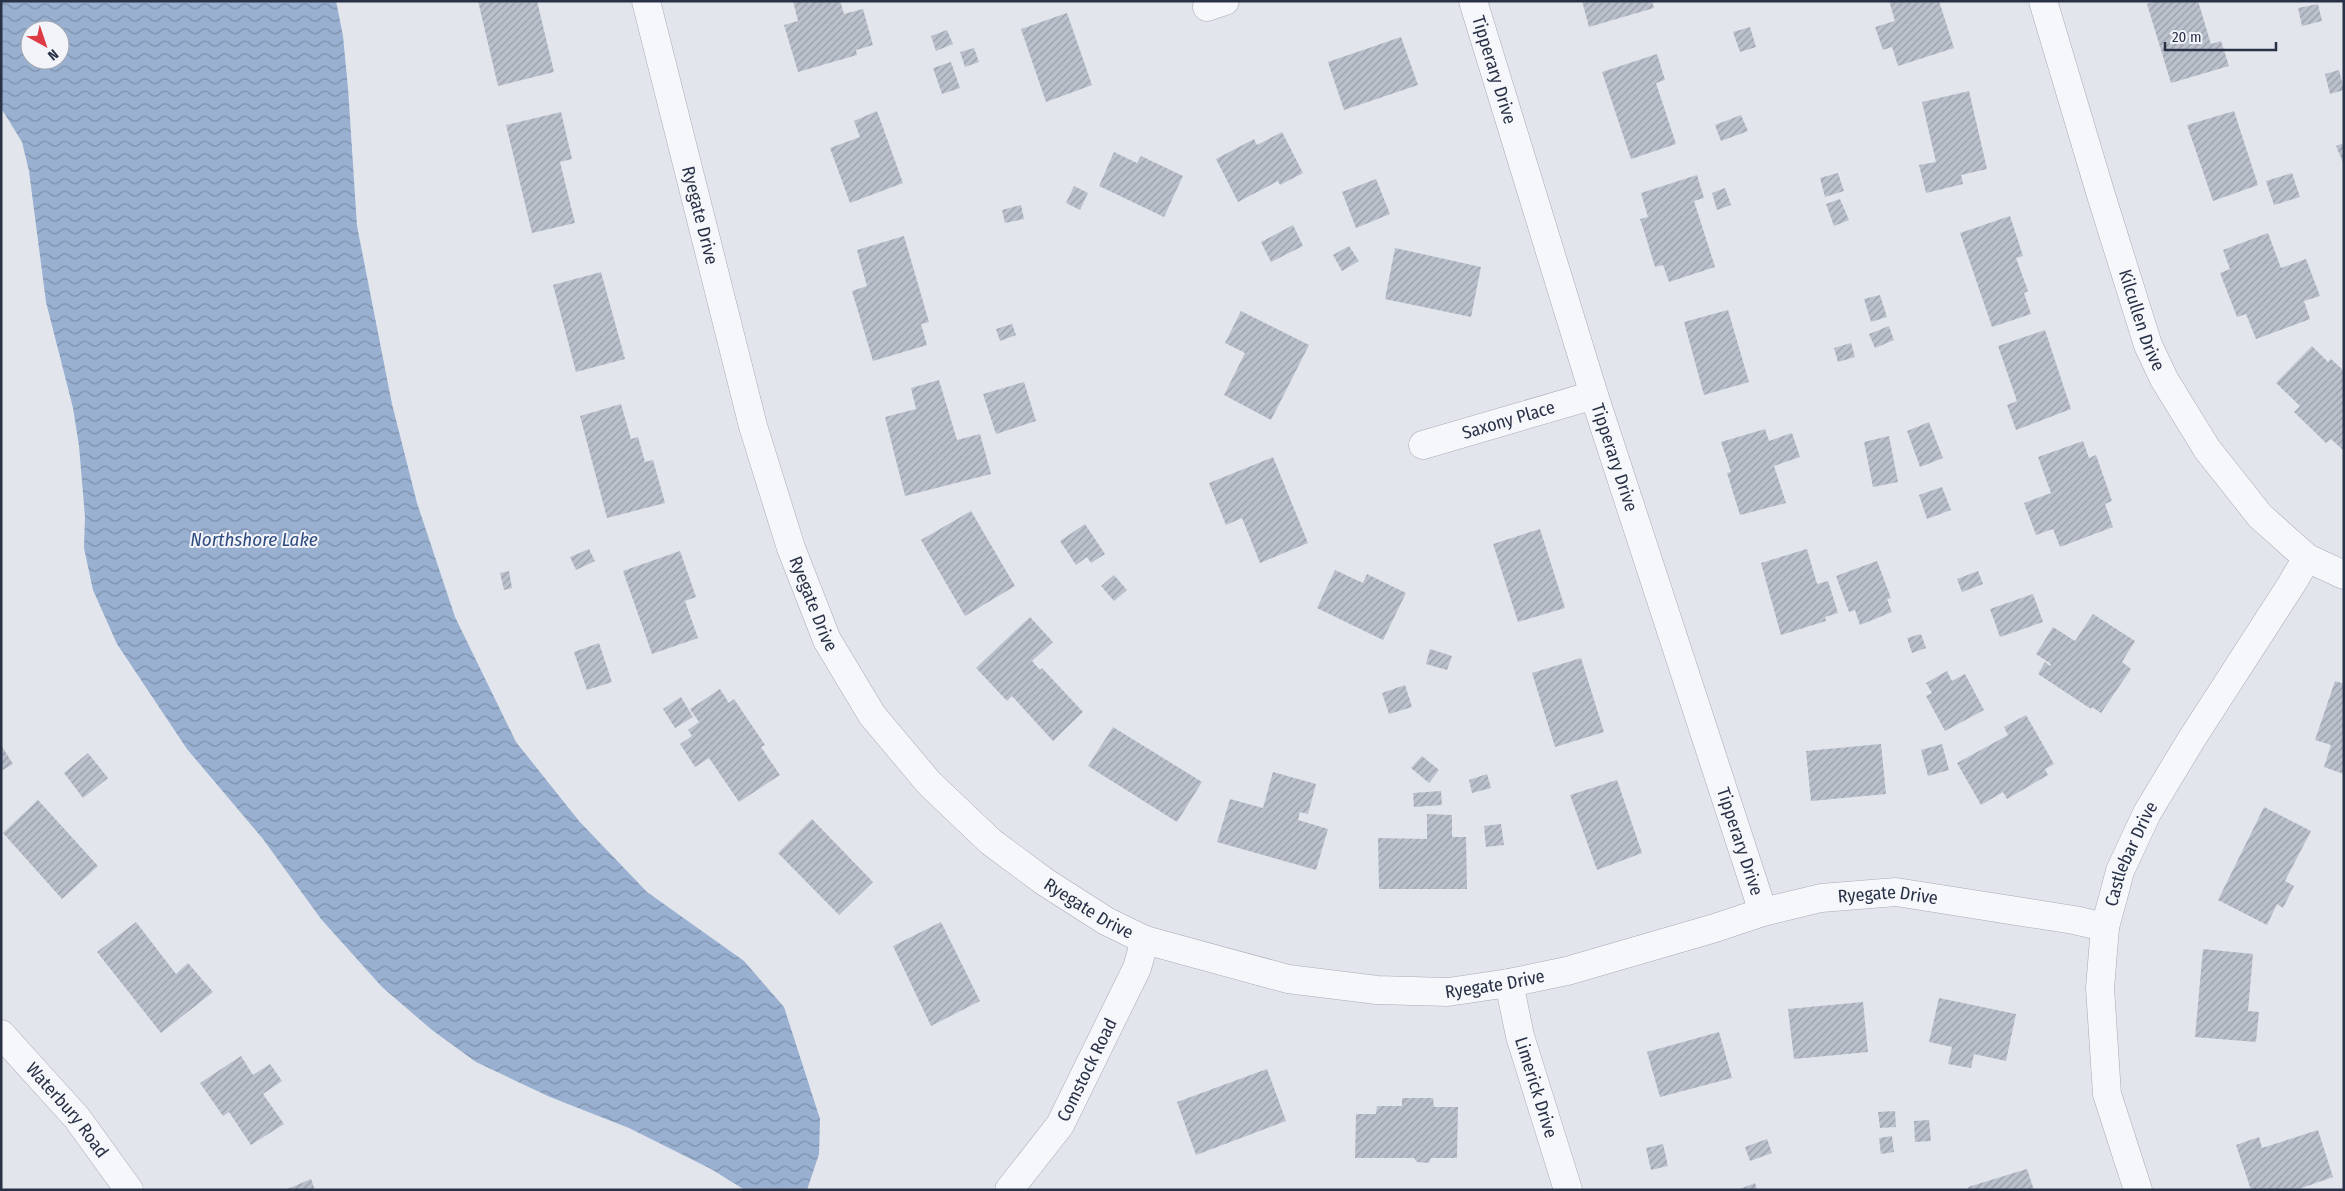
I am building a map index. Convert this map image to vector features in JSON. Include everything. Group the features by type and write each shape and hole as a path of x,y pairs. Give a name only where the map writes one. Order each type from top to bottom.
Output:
{"street":[{"name":"Ryegate Drive","path":"646,1 753,426 790,548 826,640 872,715 928,783 991,842 1045,882 1106,921 1145,940 1288,979 1377,990 1448,992 1510,983 1567,971 1763,912 1821,898 1896,892 2074,920 2105,927"},
{"name":"Tipperary Drive","path":"1473,1 1594,395 1763,912"},
{"name":"Kilcullen Drive","path":"2043,1 2148,345 2160,371 2183,412 2207,448 2260,516 2307,558 2344,576"},
{"name":"Saxony Place","path":"1423,445 1594,395"},
{"name":"Castlebar Drive","path":"2138,1190 2106,1094 2100,988 2105,927 2120,871 2148,814 2191,740 2307,558"},
{"name":"Comstock Road","path":"1009,1190 1060,1125 1137,968 1145,940"},
{"name":"Limerick Drive","path":"1510,983 1520,1036 1568,1190"},
{"name":"Waterbury Road","path":"1,1034 77,1118 128,1190"}],"water":[{"name":"Northshore Lake","path":"1,1 336,1 343,36 348,88 357,226 392,404 417,503 455,617 516,742 579,821 647,892 744,961 784,1007 820,1119 819,1154 807,1190 745,1190 711,1169 629,1128 550,1097 476,1062 432,1030 382,987 321,919 263,839 187,749 117,644 93,590 84,548 85,517 79,446 73,408 46,302 29,171 22,142 1,108"}],"building":[{"path":"478,1 537,1 554,72 498,86"},
{"path":"793,1 840,1 844,14 863,9 873,45 856,50 857,55 798,72 784,25 798,21"},
{"path":"1582,1 1652,1 1654,8 1589,27"},
{"path":"1889,1 1939,1 1954,48 1898,66 1892,47 1883,50 1875,27 1895,21"},
{"path":"2155,1 2198,1 2211,44 2221,41 2229,66 2171,83 2147,4"},
{"path":"2318,4 2322,21 2302,26 2298,8"},
{"path":"1067,13 1092,85 1046,102 1021,29"},
{"path":"1750,27 1756,47 1740,52 1733,32"},
{"path":"947,30 953,44 936,51 931,36"},
{"path":"1401,37 1418,85 1344,110 1328,62"},
{"path":"974,48 979,62 965,67 960,52"},
{"path":"1657,54 1665,80 1656,83 1676,144 1631,159 1602,72"},
{"path":"951,62 960,88 942,94 933,68"},
{"path":"2339,70 2344,90 2330,94 2325,74"},
{"path":"1969,91 1987,169 1961,175 1963,184 1926,193 1919,165 1936,162 1922,102"},
{"path":"877,111 903,183 850,203 830,148 860,137 854,121"},
{"path":"2234,111 2258,185 2213,201 2187,125"},
{"path":"561,112 572,159 560,162 575,223 532,233 506,125"},
{"path":"1741,115 1748,131 1721,141 1715,125"},
{"path":"1282,132 1303,173 1280,185 1278,181 1238,202 1216,159 1254,139 1257,145"},
{"path":"2344,143 2344,165 2336,146"},
{"path":"1114,152 1137,163 1141,156 1183,176 1164,217 1099,186"},
{"path":"1838,173 1844,191 1825,197 1820,178"},
{"path":"2292,173 2300,197 2274,205 2266,181"},
{"path":"1697,175 1704,198 1694,201 1715,267 1669,282 1663,265 1655,267 1640,219 1648,217 1641,193"},
{"path":"1376,179 1390,214 1356,228 1342,192"},
{"path":"1074,186 1088,193 1080,210 1066,203"},
{"path":"1725,188 1731,205 1717,210 1712,193"},
{"path":"1840,199 1849,220 1834,226 1826,204"},
{"path":"1021,205 1024,219 1005,223 1002,210"},
{"path":"2010,216 2023,256 2016,258 2028,291 2024,293 2031,314 1992,327 1960,233"},
{"path":"1293,225 1303,246 1271,262 1261,242"},
{"path":"2268,233 2281,268 2306,259 2320,296 2304,301 2310,319 2256,339 2246,314 2237,317 2220,273 2230,269 2223,250"},
{"path":"904,236 929,322 921,324 927,345 873,361 852,291 867,286 857,250"},
{"path":"1349,246 1359,261 1342,271 1333,255"},
{"path":"1395,248 1481,267 1471,317 1385,299"},
{"path":"601,272 625,359 576,372 553,285"},
{"path":"1880,295 1887,317 1871,322 1864,299"},
{"path":"1728,310 1749,382 1704,395 1684,322"},
{"path":"1241,311 1309,345 1271,420 1224,395 1245,353 1225,343"},
{"path":"1012,324 1016,335 1000,341 996,329"},
{"path":"1889,326 1894,340 1875,348 1869,334"},
{"path":"2045,330 2071,409 2016,430 2007,405 2017,401 1998,346"},
{"path":"1851,343 1855,357 1838,362 1834,348"},
{"path":"2312,346 2328,362 2331,359 2344,371 2344,451 2331,439 2326,443 2294,412 2300,406 2276,383"},
{"path":"939,380 957,440 980,434 991,474 905,496 885,417 916,409 911,388"},
{"path":"1024,382 1036,421 996,434 983,394"},
{"path":"621,404 631,439 638,437 645,462 653,460 665,503 607,518 580,416"},
{"path":"1929,422 1943,458 1920,467 1907,431"},
{"path":"1765,429 1769,441 1792,433 1800,457 1774,466 1786,503 1740,515 1727,473 1731,472 1721,442"},
{"path":"1889,436 1898,482 1873,487 1864,442"},
{"path":"2083,441 2089,458 2096,455 2112,501 2105,504 2113,527 2060,547 2053,529 2036,535 2024,503 2051,493 2038,457"},
{"path":"1273,457 1308,543 1260,563 1242,518 1226,525 1209,483"},
{"path":"1942,487 1951,510 1927,519 1919,495"},
{"path":"971,511 1015,586 965,616 921,540"},
{"path":"1085,524 1105,554 1091,563 1087,557 1076,565 1060,541"},
{"path":"1540,529 1565,608 1518,622 1493,544"},
{"path":"589,549 595,561 576,570 570,557"},
{"path":"1807,549 1817,584 1828,581 1838,613 1825,617 1826,621 1781,635 1761,563"},
{"path":"680,551 696,597 685,601 698,638 652,654 623,571"},
{"path":"1877,561 1891,598 1887,599 1892,612 1860,625 1855,610 1849,612 1836,576"},
{"path":"1335,570 1363,583 1367,574 1406,593 1383,640 1317,608"},
{"path":"509,571 512,588 504,590 500,573"},
{"path":"1978,571 1983,584 1962,592 1957,579"},
{"path":"1114,575 1127,590 1114,601 1101,586"},
{"path":"2033,594 2043,622 2000,637 1990,609"},
{"path":"2093,614 2135,641 2122,662 2131,669 2101,713 2092,707 2091,709 2038,674 2045,662 2050,666 2051,664 2036,654 2053,627 2075,641"},
{"path":"1030,617 1053,642 1032,661 1040,670 1042,668 1083,712 1053,741 1012,696 1007,701 976,668"},
{"path":"1921,634 1926,648 1912,653 1907,638"},
{"path":"599,643 612,682 587,690 574,652"},
{"path":"1430,649 1452,656 1447,670 1426,664"},
{"path":"1581,658 1604,732 1555,747 1532,673"},
{"path":"1947,671 1952,681 1965,674 1984,710 1945,731 1926,696 1932,693 1926,683"},
{"path":"2335,681 2344,684 2344,774 2324,767 2331,745 2315,740"},
{"path":"1405,685 1412,707 1389,714 1382,693"},
{"path":"720,689 729,703 734,699 765,745 761,747 780,775 739,802 709,758 695,767 680,744 692,736 688,730 699,722 690,709"},
{"path":"681,697 693,717 675,728 663,709"},
{"path":"2026,715 2054,764 2045,769 2048,775 2007,799 2003,792 1981,805 1957,763 2008,735 2004,727"},
{"path":"1113,727 1202,782 1177,822 1088,766"},
{"path":"1881,744 1886,794 1811,801 1806,751"},
{"path":"1942,744 1949,770 1928,776 1921,750"},
{"path":"1,745 13,764 1,771"},
{"path":"88,753 108,778 83,798 64,773"},
{"path":"1422,756 1439,770 1429,783 1411,768"},
{"path":"1273,772 1316,784 1308,814 1300,812 1298,820 1328,829 1316,870 1217,842 1230,799 1263,808"},
{"path":"1487,774 1491,788 1472,793 1469,780"},
{"path":"1617,780 1642,853 1597,870 1570,795"},
{"path":"1441,791 1442,805 1414,807 1413,793"},
{"path":"38,800 98,866 62,899 3,833"},
{"path":"2264,807 2311,831 2285,881 2294,886 2283,908 2277,904 2267,925 2218,900"},
{"path":"1427,814 1452,815 1452,837 1466,837 1467,889 1379,889 1378,838 1427,839"},
{"path":"812,819 873,882 839,915 778,853"},
{"path":"1501,824 1504,845 1486,847 1484,826"},
{"path":"136,922 176,974 188,963 213,992 161,1033 97,952"},
{"path":"941,922 980,1001 931,1026 893,946"},
{"path":"2203,949 2253,954 2248,1011 2259,1012 2256,1042 2195,1037"},
{"path":"1939,998 2016,1014 2006,1061 1974,1054 1971,1068 1948,1064 1952,1047 1929,1042"},
{"path":"1863,1002 1868,1052 1794,1059 1788,1009"},
{"path":"1719,1032 1732,1078 1660,1097 1647,1052"},
{"path":"241,1056 253,1075 270,1064 282,1081 263,1094 284,1124 251,1145 229,1112 223,1116 200,1083"},
{"path":"1267,1069 1286,1121 1196,1155 1177,1102"},
{"path":"1402,1098 1433,1098 1434,1107 1458,1107 1457,1158 1431,1158 1429,1163 1417,1162 1414,1158 1355,1158 1356,1114 1376,1114 1377,1106 1402,1106"},
{"path":"1895,1111 1896,1127 1880,1128 1878,1112"},
{"path":"1929,1120 1931,1141 1915,1142 1914,1121"},
{"path":"2318,1130 2333,1177 2296,1190 2251,1190 2236,1145 2259,1137 2262,1148"},
{"path":"1892,1136 1894,1152 1881,1154 1879,1138"},
{"path":"1767,1139 1772,1153 1750,1161 1745,1147"},
{"path":"1663,1144 1668,1166 1651,1170 1646,1148"},
{"path":"2027,1169 2034,1190 1969,1190 1968,1187"},
{"path":"311,1179 315,1190 285,1190"},
{"path":"1755,1183 1757,1190 1737,1190"}]}
